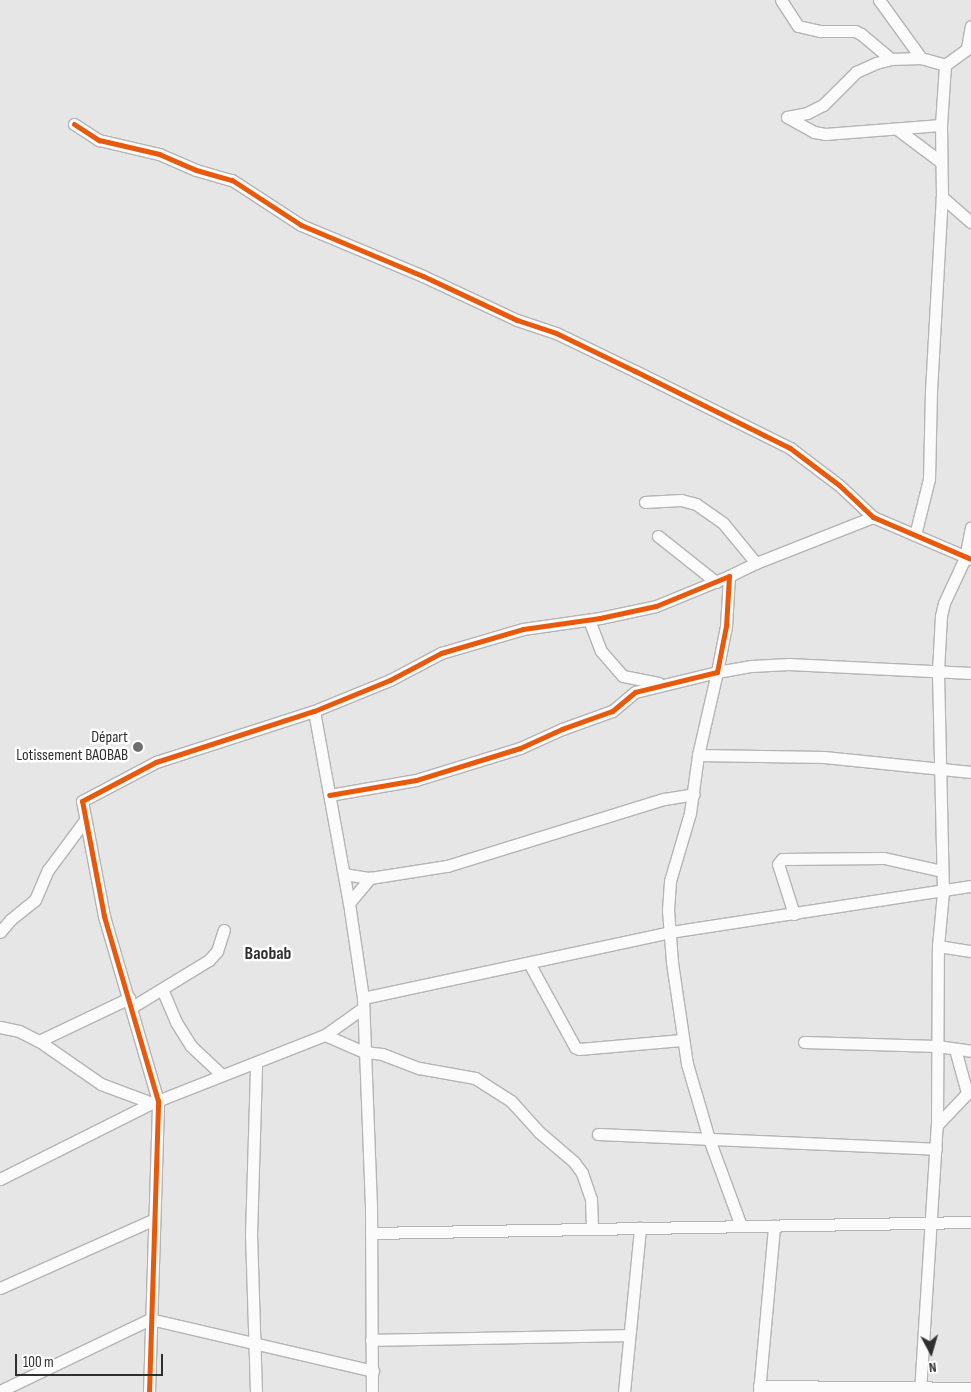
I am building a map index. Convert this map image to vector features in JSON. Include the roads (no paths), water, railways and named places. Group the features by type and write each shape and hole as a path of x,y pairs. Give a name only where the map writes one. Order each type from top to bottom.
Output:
{"street":[{"path":"781,0 798,26 820,31 855,31 862,34 891,60"},
{"path":"879,0 921,58"},
{"path":"915,535 929,478 942,197 940,125 945,65 969,47 971,26"},
{"path":"940,125 825,134 814,132 787,117 806,113 823,105 856,72 891,60 921,58 945,65"},
{"path":"74,124 99,140 159,154 196,170 232,180 301,226 423,276 517,320 556,333 635,371 790,448 839,485 873,516 968,558"},
{"path":"897,129 941,162"},
{"path":"942,197 971,222"},
{"path":"645,502 681,500 696,504 723,523 756,563"},
{"path":"149,1392 155,1102 130,1003 104,916 82,801 150,766 314,711 390,680 442,653 523,629 589,620 656,606 873,516"},
{"path":"921,1390 937,1125 938,946 943,892 938,671 941,616 944,603 968,558 971,528"},
{"path":"658,536 716,582"},
{"path":"729,576 726,626 698,755 694,794 670,881 668,910 672,962 682,1040 709,1139 741,1226"},
{"path":"589,620 601,651 623,676 665,685"},
{"path":"329,795 416,780 520,748 562,729 612,711 635,692 717,672 751,666 789,664 971,673"},
{"path":"314,711 349,903 363,1003 371,1233 372,1392"},
{"path":"698,755 824,757 971,772"},
{"path":"344,874 370,878 447,866 657,801 694,794"},
{"path":"0,932 10,920 35,900 48,870 85,820"},
{"path":"794,914 778,864 782,859 884,858 942,871"},
{"path":"349,903 370,878"},
{"path":"0,1179 155,1102 325,1035 363,1003 529,963 670,932 943,892 971,886"},
{"path":"39,1041 162,989 209,960 217,951 224,930"},
{"path":"938,946 971,951"},
{"path":"529,963 575,1047 579,1049 682,1040"},
{"path":"162,989 176,1022 190,1046 222,1075"},
{"path":"0,1027 19,1031 39,1041 101,1084 155,1102"},
{"path":"325,1035 364,1052 382,1054 418,1068 476,1078 511,1101 539,1132 574,1162 582,1173 591,1199 592,1229"},
{"path":"804,1042 937,1046 971,1051"},
{"path":"937,1125 969,1091 955,1049"},
{"path":"256,1062 251,1236 256,1344 256,1392"},
{"path":"598,1134 936,1150"},
{"path":"0,1288 152,1220"},
{"path":"371,1233 971,1222"},
{"path":"774,1226 759,1389 921,1390 971,1388"},
{"path":"624,1392 628,1335 640,1228"},
{"path":"0,1391 150,1319 373,1371"},
{"path":"372,1340 628,1335"}],"place":[{"name":"Départ Lotissement BAOBAB","path":"138,747"}],"district":[{"name":"Baobab","path":"268,954"}]}
